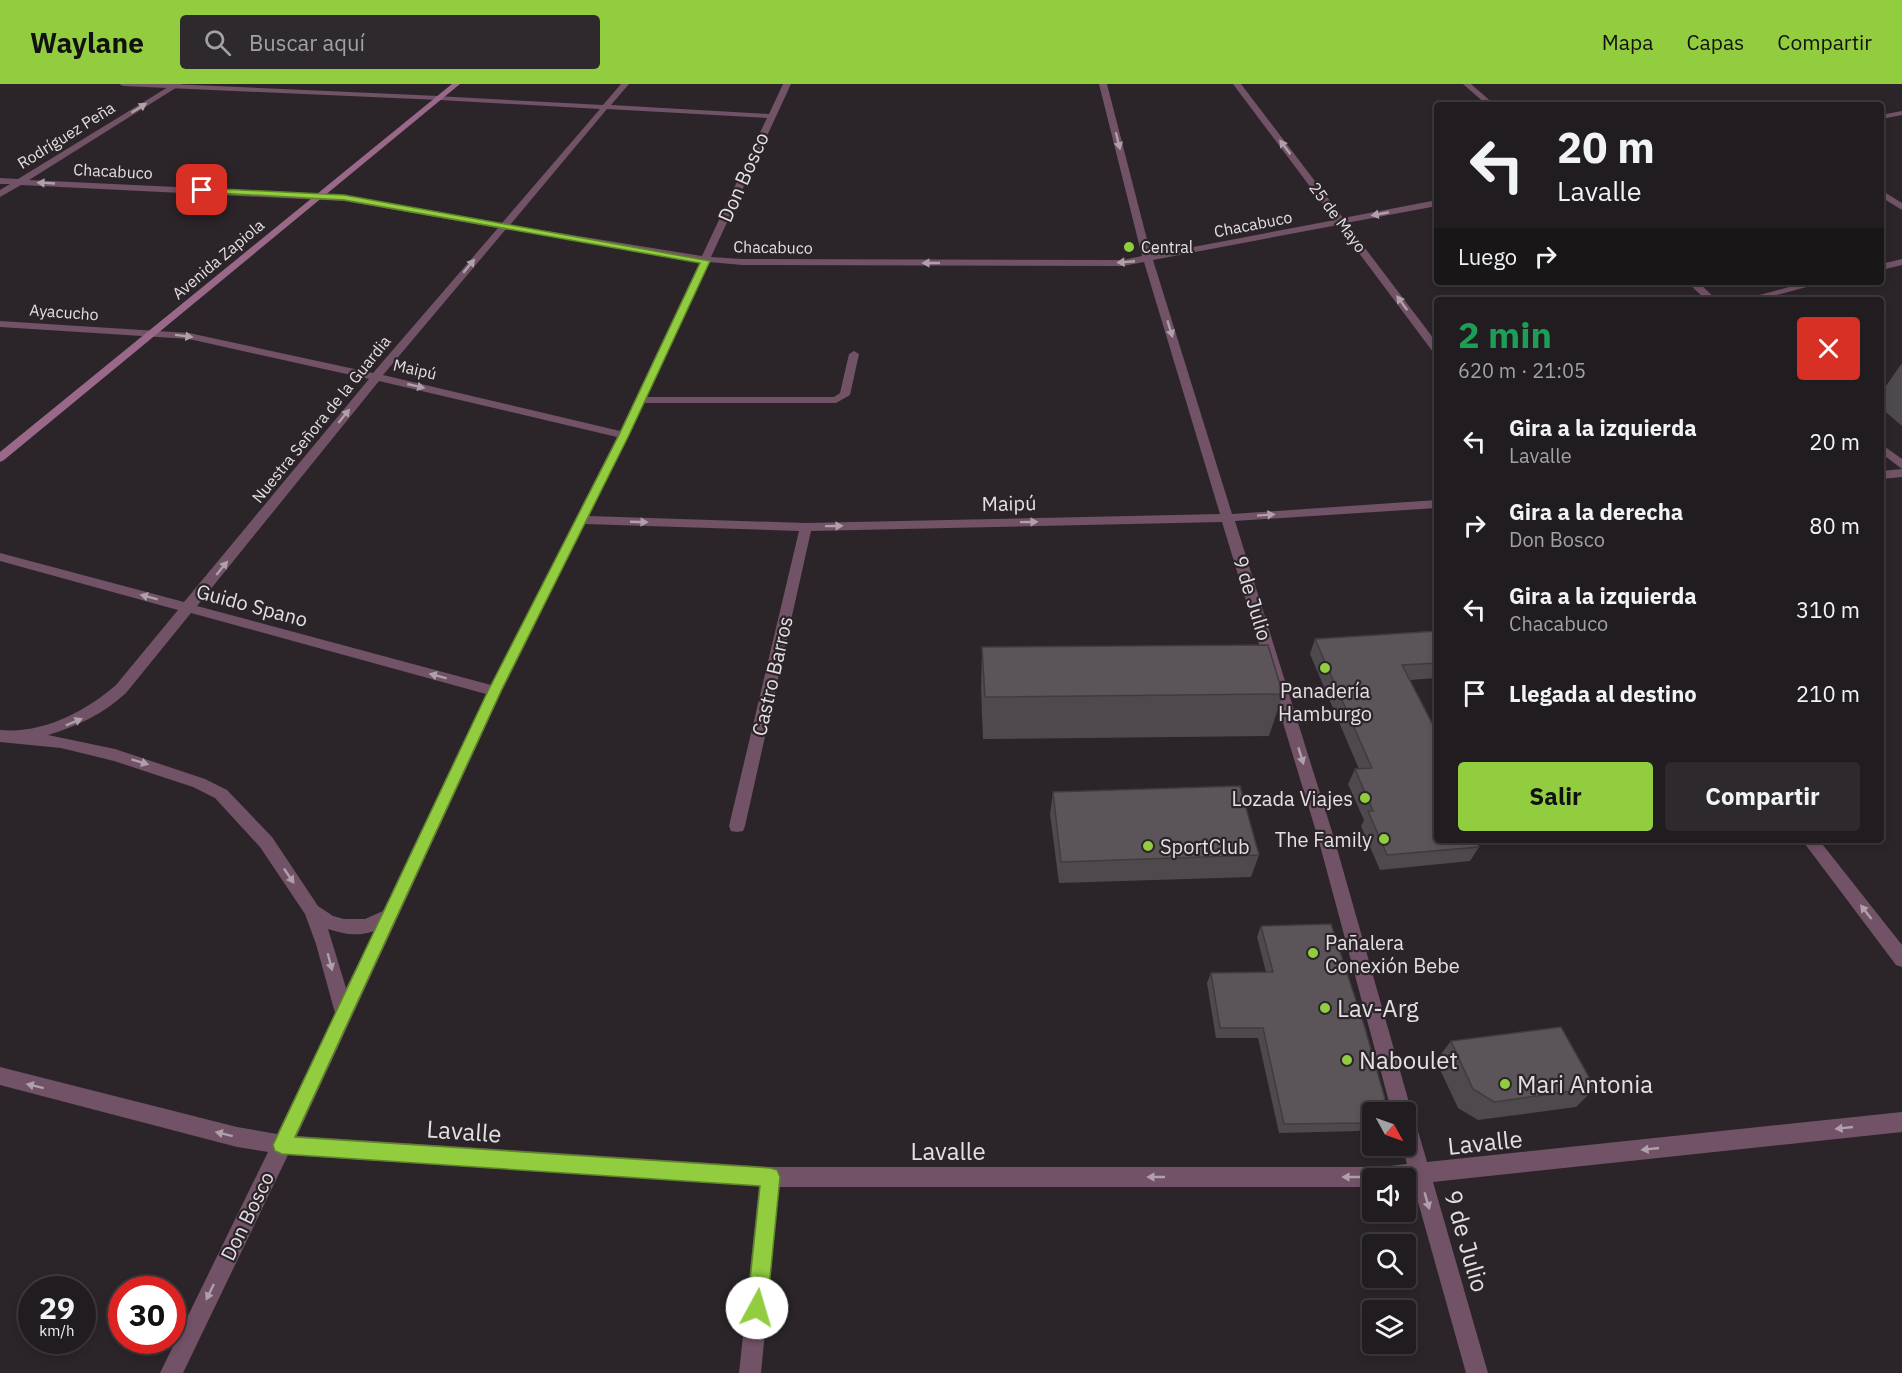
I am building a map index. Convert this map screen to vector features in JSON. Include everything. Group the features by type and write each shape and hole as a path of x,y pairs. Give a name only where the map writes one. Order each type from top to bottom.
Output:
{"main road":[{"name":"Avenida Zapiola","path":"0,458 456,84"}],"street":[{"path":"123,84 606,106 770,116"},
{"name":"Nuestra Señora de la Guardia","path":"17,737 62,727 85,717 108,702 189,608 376,377 503,225 625,84"},
{"name":"Don Bosco","path":"171,1373 282,1145 495,691 641,400 770,116 787,84"},
{"name":"9 de Julio","path":"1103,84 1148,260 1326,838 1399,1102"},
{"name":"25 de Mayo","path":"1237,84 1434,346"},
{"path":"1467,84 1488,102"},
{"name":"Rodríguez Peña","path":"0,194 176,85"},
{"path":"1884,116 1902,113"},
{"name":"Chacabuco","path":"0,181 318,195 705,261 1116,263 1148,260 1434,204"},
{"path":"1884,195 1902,207"},
{"path":"1884,266 1902,262"},
{"path":"1695,285 1709,297"},
{"path":"1758,297 1808,285"},
{"name":"Ayacucho","path":"0,324 126,331"},
{"name":"Maipú","path":"126,331 189,336 624,435"},
{"path":"641,400 836,400 844,395 854,354"},
{"path":"1884,450 1902,465"},
{"path":"1884,475 1902,473"},
{"name":"Maipú","path":"581,520 807,527 1229,518 1434,504"},
{"name":"Castro Barros","path":"738,826 807,527"},
{"name":"Guido Spano","path":"0,557 495,691"},
{"path":"0,736 61,742 116,755 171,772 221,794 266,842 312,911 325,944 344,1013"},
{"path":"1812,843 1902,959"},
{"path":"312,911 328,922 344,927 366,926 390,916"},
{"name":"Lavalle","path":"0,1077 237,1137 282,1145 770,1177 1381,1177 1902,1122"},
{"name":"9 de Julio","path":"1414,1156 1477,1373"},
{"path":"750,1373 770,1177"}],"building":[{"path":"1434,631 1434,663 1402,665 1434,727 1434,843 1477,843 1479,847 1387,855 1368,811 1373,811 1355,769 1372,768 1315,639"},
{"path":"1268,645 1283,694 985,697 982,647"},
{"name":"SportClub","path":"1240,786 1259,855 1061,862 1053,792"},
{"path":"1331,924 1365,1028 1385,1099 1382,1102 1362,1102 1362,1123 1284,1124 1263,1028 1220,1028 1211,973 1273,972 1261,926"},
{"path":"1561,1027 1595,1088 1494,1102 1473,1089 1451,1041"}],"place":[{"name":"Central","path":"1129,247"},
{"name":"Panadería Hamburgo","path":"1325,668"},
{"name":"Lozada Viajes","path":"1365,798"},
{"name":"The Family","path":"1384,839"},
{"name":"SportClub","path":"1148,846"},
{"name":"Pañalera Conexión Bebe","path":"1313,953"},
{"name":"Lav-Arg","path":"1325,1008"},
{"name":"Naboulet","path":"1347,1060"},
{"name":"Mari Antonia","path":"1505,1084"}],"route":[{"path":"202,190 344,198 705,261 624,435 495,691 282,1145 770,1177 757,1308"}]}
